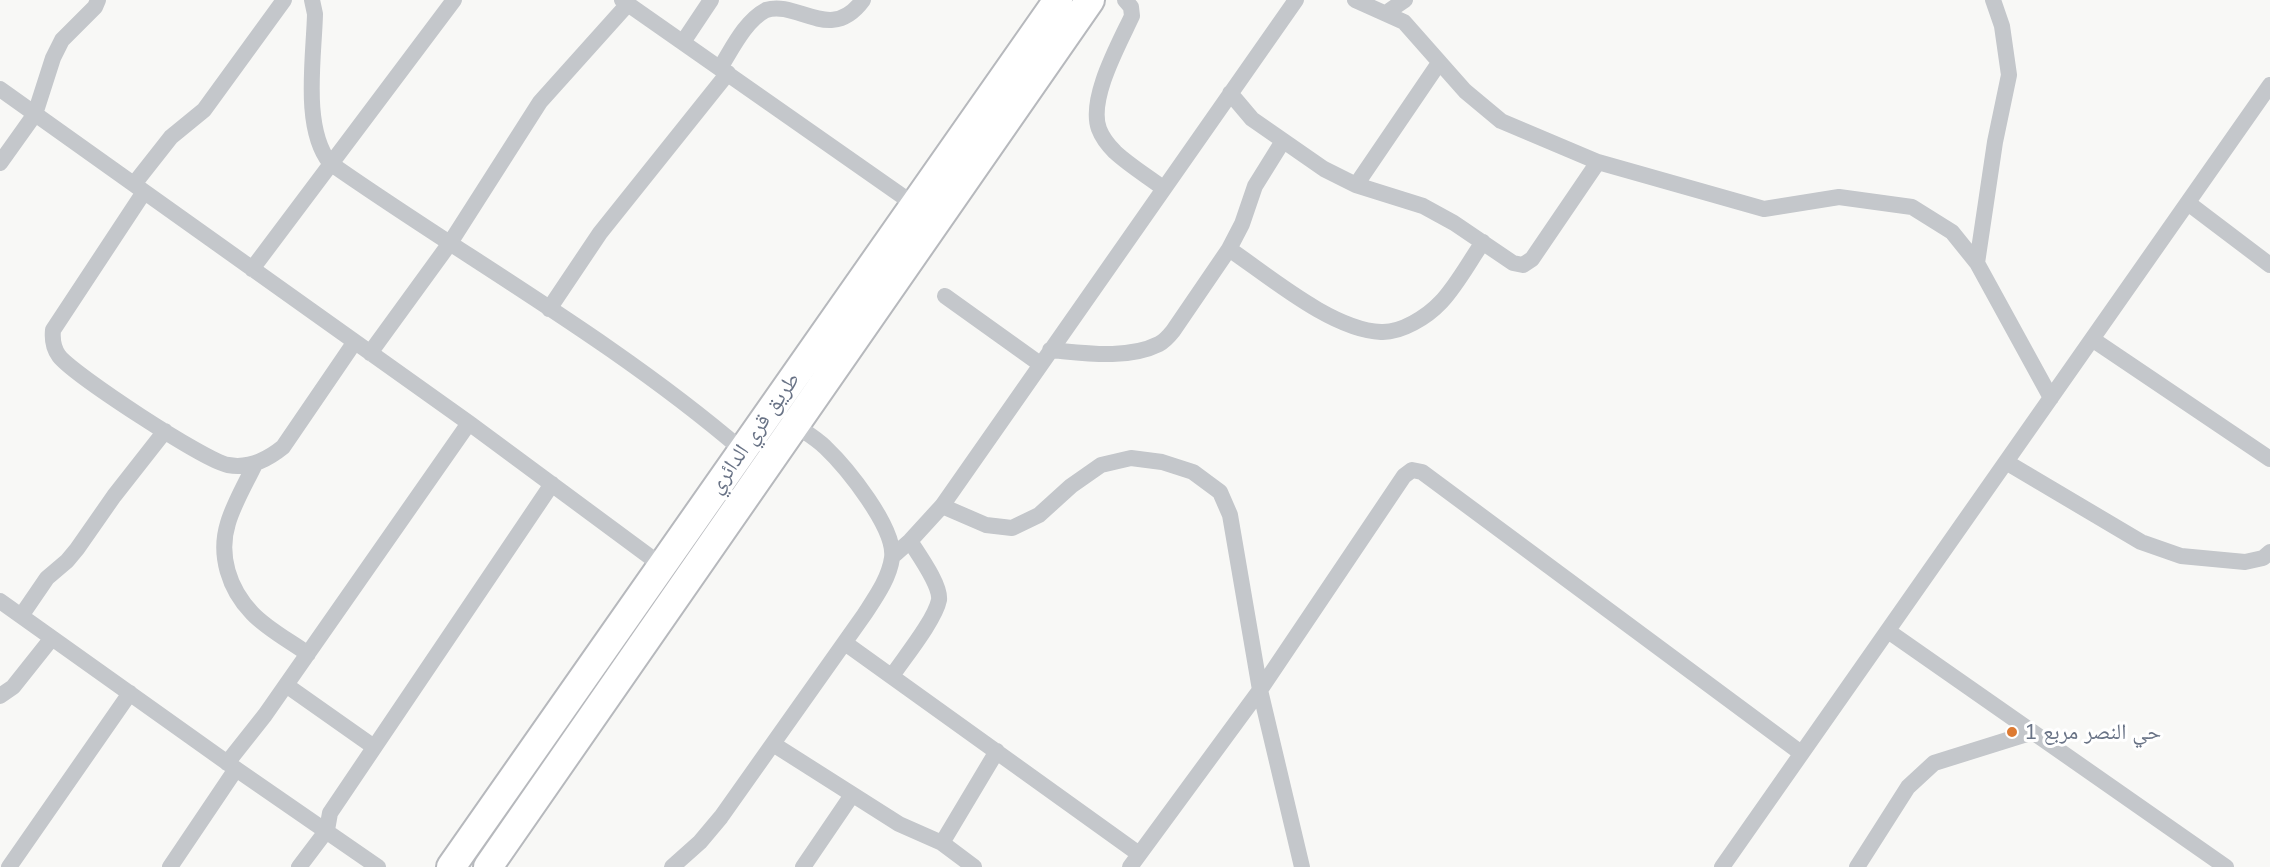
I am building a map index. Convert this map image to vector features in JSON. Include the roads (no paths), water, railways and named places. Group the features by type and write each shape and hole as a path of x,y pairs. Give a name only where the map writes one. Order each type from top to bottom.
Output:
{"highway":[{"name":"طريق قري الدائري","path":"451,867 1058,0"},
{"name":"طريق قري الدائري","path":"488,867 1090,0"},
{"path":"483,822 508,840"}],"street":[{"path":"0,163 35,114 63,40 95,7 98,0"},
{"path":"284,0 204,110 171,137 56,323 52,336 54,348 61,358 117,400 165,431 218,462 242,466 270,458 283,447 354,343"},
{"path":"312,0 315,14 312,108 318,142 330,163 549,309 705,418 742,450"},
{"path":"252,269 454,0"},
{"path":"683,42 711,0"},
{"path":"549,309 600,233 724,70 756,17 777,6 838,18 854,12 863,0"},
{"path":"1125,0 1131,8 1132,16 1106,72 1097,121 1100,131 1115,152 1163,188"},
{"path":"893,556 942,506 1296,0"},
{"path":"1355,0 1404,22 1439,63 1485,110 1501,121 1598,162 1764,209 1839,197 1912,207 1952,232 1977,263 2051,398"},
{"path":"1386,13 1405,0"},
{"path":"1977,263 1995,142 2009,75 2002,26 1994,0"},
{"path":"370,353 450,243 540,102 632,3 683,42 915,205"},
{"path":"1356,185 1439,63"},
{"path":"1722,867 2269,88"},
{"path":"0,89 469,423 661,565"},
{"path":"1230,93 1252,119 1324,169 1356,185 1423,206 1454,222 1513,263 1523,265 1532,259 1598,162"},
{"path":"1050,350 1092,354 1131,352 1162,343 1173,331 1229,249 1242,224 1255,186 1282,141"},
{"path":"2188,202 2270,265"},
{"path":"1229,249 1321,312 1351,327 1382,333 1409,326 1440,303 1483,242"},
{"path":"945,296 1040,364"},
{"path":"2092,339 2270,459"},
{"path":"170,867 265,715 469,423"},
{"path":"672,867 700,842 721,817 845,643 883,584 893,556 891,542 869,500 824,446 795,425"},
{"path":"21,616 47,578 68,561 114,496 165,431"},
{"path":"942,506 986,525 1012,528 1039,514 1071,486 1101,465 1131,458 1162,462 1192,472 1220,492 1230,515 1260,690 1302,867"},
{"path":"2006,462 2141,542 2181,556 2245,562 2264,558 2270,552"},
{"path":"255,464 228,523 224,546 225,566 236,591 252,613 308,654"},
{"path":"845,643 997,751 1135,860 1260,690 1404,476 1412,470 1422,472 1801,753"},
{"path":"299,867 327,830 330,813 552,484"},
{"path":"892,676 929,621 939,599 935,582 910,541"},
{"path":"0,601 378,867"},
{"path":"1888,631 2226,867"},
{"path":"0,696 13,687 52,638"},
{"path":"286,685 374,747"},
{"path":"9,867 130,693"},
{"path":"1857,867 1908,787 1934,763 2033,732"},
{"path":"773,744 899,824 942,843 974,867"},
{"path":"942,843 997,751"},
{"path":"803,867 852,795"}],"place":[{"name":"حي النصر مربع 1","path":"2012,732"}]}
